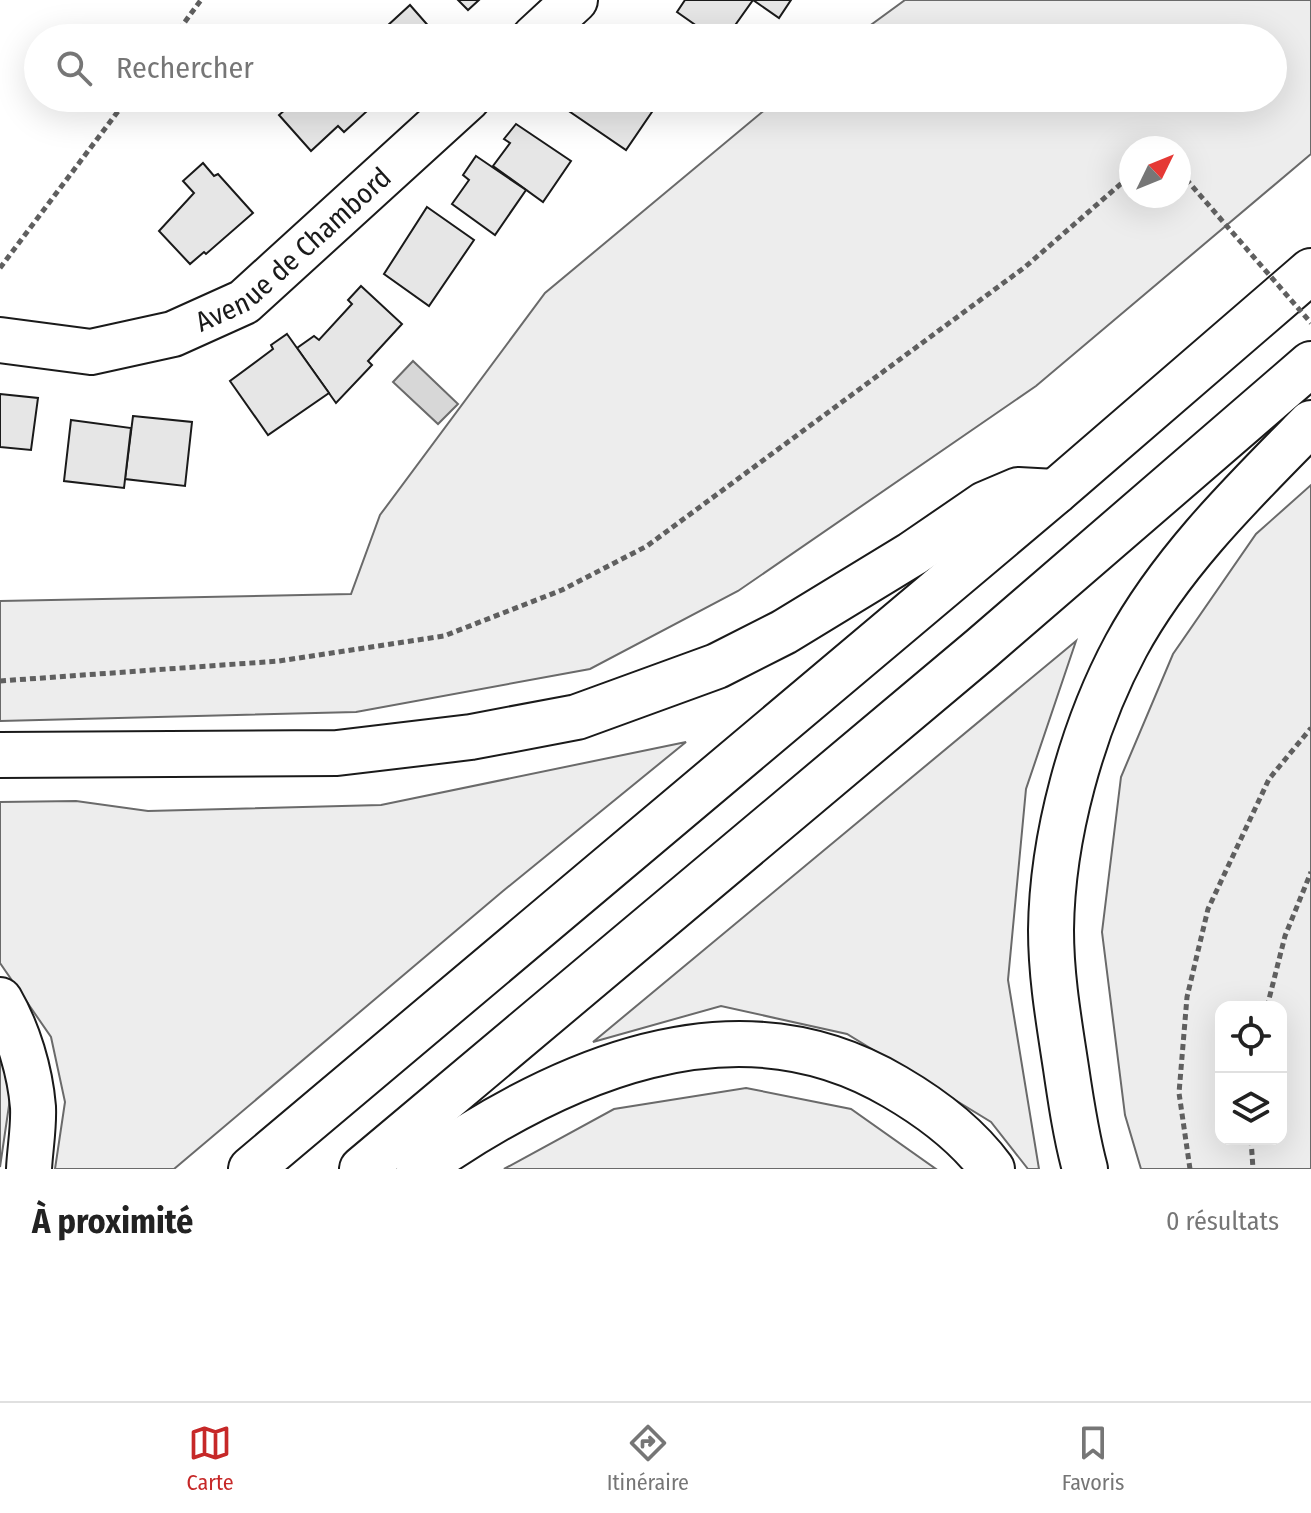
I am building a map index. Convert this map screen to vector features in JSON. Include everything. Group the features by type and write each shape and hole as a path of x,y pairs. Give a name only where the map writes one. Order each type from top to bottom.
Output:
{"main road":[{"path":"549,24 575,0"},
{"name":"Avenue de Chambord","path":"0,340 91,352 173,334 244,302 453,112"},
{"path":"251,1169 1055,492 1311,271"},
{"path":"362,1169 969,659 1311,364"},
{"path":"1085,1169 1055,997 1051,930 1058,851 1074,779 1096,710 1126,645 1158,595 1195,546 1311,423"},
{"path":"0,755 337,753 471,737 577,717 717,666 784,632 912,554 985,504 1018,490 1055,492"},
{"path":"0,1000 24,1058 33,1107 29,1169"},
{"path":"419,1169 472,1132 590,1074 675,1049 740,1043 779,1045 807,1051 880,1078 943,1120 968,1141 992,1169"}],"path":[{"path":"183,24 201,0"},
{"path":"0,268 117,112"},
{"path":"0,681 279,661 444,636 562,590 647,546 1025,267 1119,185"},
{"path":"1191,185 1311,323"},
{"path":"1190,1169 1179,1093 1187,997 1208,909 1269,779 1311,728"},
{"path":"1269,1001 1285,936 1311,872"},
{"path":"1251,1145 1253,1169"}],"shaded area":[{"path":"905,0 1311,0 1311,154 1036,386 738,591 590,669 356,712 0,721 0,601 351,594 380,515 545,293 762,112 1287,112 1287,24 872,24"},
{"path":"413,361 458,404 438,424 393,382"},
{"path":"1311,485 1311,1169 1141,1169 1125,1115 1102,932 1121,777 1173,654 1256,534"},
{"path":"1076,641 1026,789 1008,980 1039,1169 1028,1169 991,1122 847,1034 721,1006 593,1042"},
{"path":"686,742 503,891 174,1169 55,1169 65,1102 51,1037 0,963 0,802 76,801 148,811 381,805"},
{"path":"0,1046 12,1085 0,1167"},
{"path":"746,1088 851,1109 936,1169 504,1169 614,1109"}],"building":[{"path":"458,0 479,0 468,10"},
{"path":"685,0 753,0 736,24 694,24 677,12"},
{"path":"753,0 791,0 779,18"},
{"path":"410,5 427,24 389,24"},
{"path":"283,112 366,112 344,132 338,126 311,151 279,115"},
{"path":"570,112 652,112 626,150"},
{"path":"516,124 571,161 543,202 493,166 510,143 504,139"},
{"path":"476,156 526,190 495,235 452,204 469,180 463,175"},
{"path":"203,163 214,176 218,174 253,213 190,264 159,231 194,193 183,181"},
{"path":"427,207 474,240 429,306 384,274"},
{"path":"361,286 402,324 368,361 372,365 336,403 297,348 314,336 319,340 352,304 348,300"},
{"path":"287,334 329,393 268,435 230,381 273,349 271,345"},
{"path":"0,394 38,398 31,450 0,447"},
{"path":"133,416 192,422 185,486 125,479"},
{"path":"71,420 131,428 124,488 64,481"}]}
